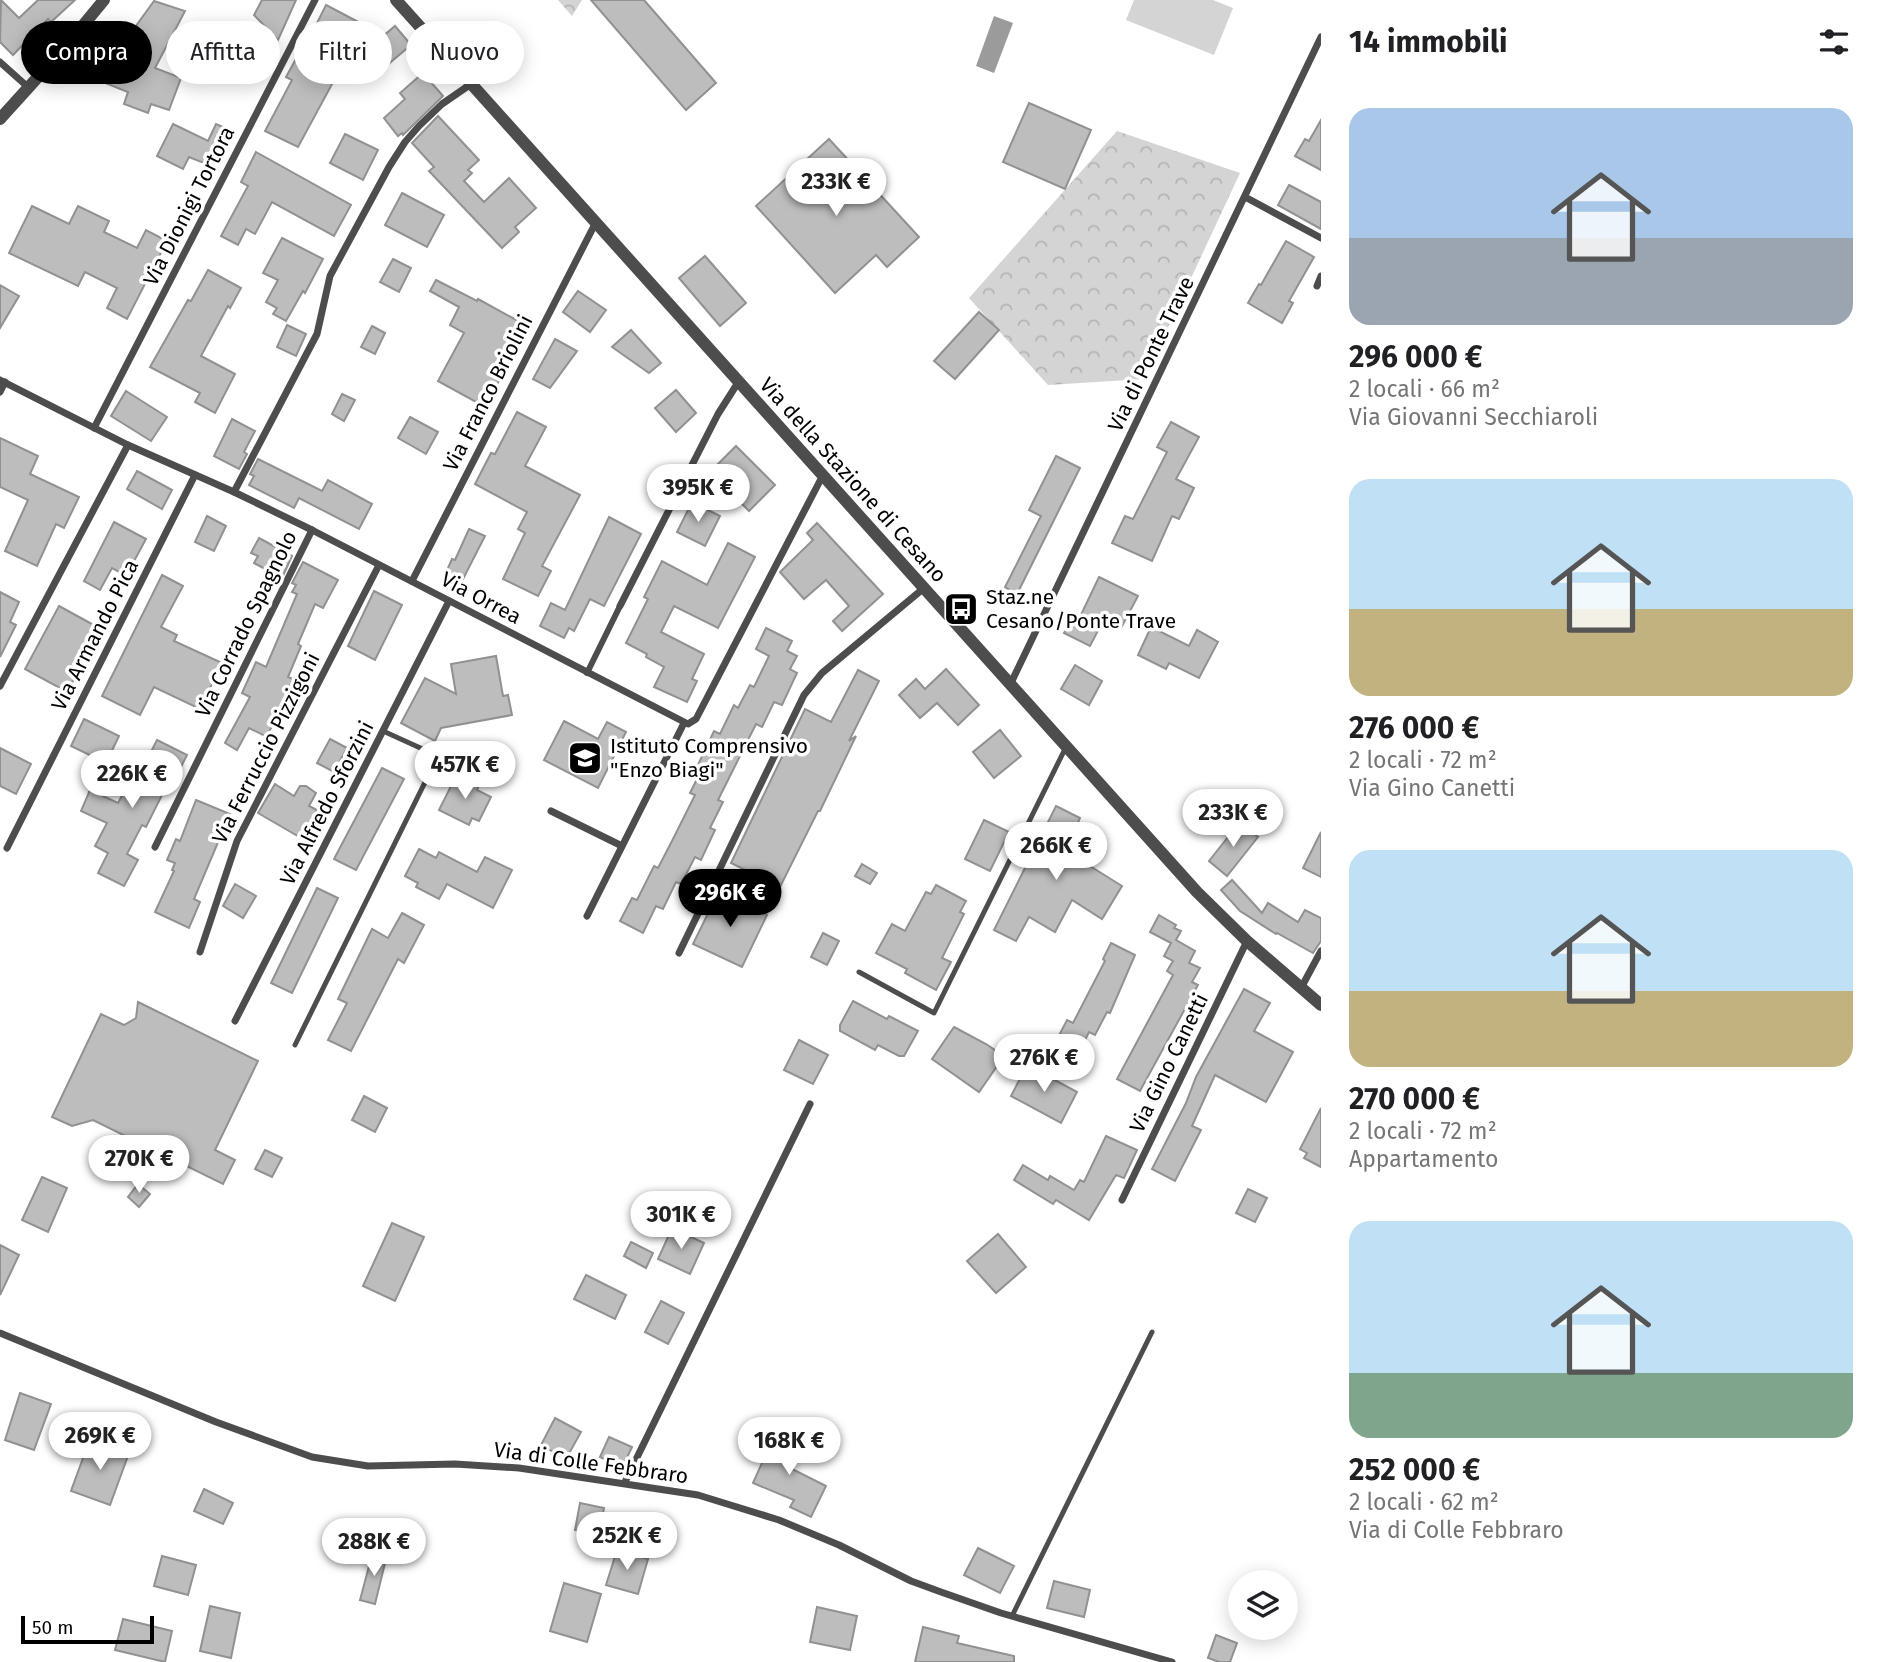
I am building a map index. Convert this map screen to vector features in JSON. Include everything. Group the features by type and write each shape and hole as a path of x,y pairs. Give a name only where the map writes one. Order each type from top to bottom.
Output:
{"street":[{"path":"0,119 104,0"},
{"name":"Via Dionigi Tortora","path":"94,428 315,0"},
{"name":"Via della Stazione di Cesano","path":"396,0 415,21"},
{"name":"Via di Ponte Trave","path":"1010,685 1321,37"},
{"path":"0,62 29,88"},
{"path":"234,492 317,334 330,276 389,167 419,126 442,104 471,84"},
{"name":"Via della Stazione di Cesano","path":"471,84 1197,892 1247,941 1321,1005"},
{"path":"1245,197 1321,238"},
{"name":"Via Franco Briolini","path":"412,581 596,222"},
{"path":"1317,286 1321,276"},
{"path":"0,392 2,381"},
{"name":"Via Orrea","path":"2,381 128,445 312,530 684,723"},
{"path":"587,673 718,414 739,381"},
{"path":"0,685 128,445"},
{"name":"Via Armando Pica","path":"7,848 195,475"},
{"path":"587,916 684,723 691,723 696,719 822,475"},
{"name":"Via Corrado Spagnolo","path":"155,847 312,530"},
{"name":"Via Ferruccio Pizzigoni","path":"200,952 237,841 379,565"},
{"path":"679,953 804,695 822,673 925,588"},
{"name":"Via Alfredo Sforzini","path":"235,1021 449,601"},
{"path":"551,811 622,846"},
{"name":"Via Gino Canetti","path":"1122,1200 1247,941"},
{"path":"1301,988 1321,951"},
{"path":"625,1482 810,1104"},
{"name":"Via di Colle Febbraro","path":"0,1334 216,1422 312,1457 368,1466 455,1464 519,1468 698,1495 755,1511 839,1545 911,1581 1012,1616 1172,1662"}],"lane":[{"path":"295,1045 438,756 383,731"},
{"path":"859,972 934,1013 1066,747"},
{"path":"1012,1616 1152,1332"}],"green space":[{"path":"558,0 582,0 572,16"},
{"path":"1134,0 1213,0 1233,8 1214,55 1126,20"},
{"path":"1117,131 1240,173 1144,379 1048,385 969,298"}],"shaded area":[{"path":"994,16 1013,23 994,73 976,66"}],"building":[{"path":"1,0 19,18 38,0 75,0 52,21 21,21 21,47 13,55 0,42"},
{"path":"262,0 296,0 280,36 280,21 260,21 254,15"},
{"path":"591,0 644,0 716,83 686,110"},
{"path":"154,1 185,11 180,21 166,21 166,47 155,68 166,72 166,84 179,84 169,110 151,104 148,113 124,104 128,92 108,84 152,84 152,21 139,21"},
{"path":"326,5 356,21 318,21"},
{"path":"395,26 406,39 406,49 392,61 392,29"},
{"path":"294,62 294,84 332,84 298,147 265,131 292,80 286,77"},
{"path":"410,84 433,84 443,96 403,135 402,133 398,136 384,118 405,99 400,93"},
{"path":"1029,103 1091,130 1065,189 1003,162"},
{"path":"438,116 479,160 468,170 472,173 464,181 484,202 509,178 536,208 515,227 519,232 502,248 429,171 434,167 412,143"},
{"path":"1321,120 1321,170 1295,156 1305,139 1309,141"},
{"path":"173,124 208,141 216,124 230,130 214,167 189,157 183,169 157,156"},
{"path":"345,134 378,150 363,180 330,163"},
{"path":"829,139 919,237 887,267 876,255 835,293 756,206"},
{"path":"256,152 351,205 334,236 272,202 255,234 246,229 238,245 221,236 248,186 241,182"},
{"path":"1289,185 1321,202 1321,229 1278,205"},
{"path":"402,193 444,215 427,247 385,225"},
{"path":"32,206 69,224 78,206 109,221 104,232 137,248 146,230 167,241 127,319 107,308 117,288 85,272 78,286 9,253"},
{"path":"282,238 323,259 286,321 273,314 277,308 266,302 278,280 263,273"},
{"path":"1286,241 1314,257 1289,301 1293,303 1282,323 1248,303"},
{"path":"705,256 746,303 720,326 679,278"},
{"path":"393,259 411,268 399,292 380,282"},
{"path":"208,270 241,288 201,356 235,374 215,413 195,402 200,393 150,367"},
{"path":"436,280 520,322 490,376 499,381 485,407 438,381 464,333 450,325 459,307 430,291"},
{"path":"0,285 19,296 0,328"},
{"path":"578,291 606,310 590,332 563,312"},
{"path":"979,312 999,330 955,379 934,361"},
{"path":"287,325 306,334 296,356 277,347"},
{"path":"372,326 385,333 375,354 361,347"},
{"path":"631,330 661,363 649,373 612,347"},
{"path":"555,339 577,351 550,388 533,379"},
{"path":"676,390 696,413 676,432 655,408"},
{"path":"126,391 167,417 151,441 111,416"},
{"path":"342,394 355,400 344,421 332,414"},
{"path":"517,412 546,427 525,466 580,495 542,566 551,571 538,596 503,579 525,533 518,529 527,512 475,484 491,453 495,454"},
{"path":"410,417 438,432 426,454 398,438"},
{"path":"232,419 255,431 239,469 214,456"},
{"path":"1171,422 1199,437 1176,479 1194,488 1179,519 1172,516 1152,561 1112,543 1125,516 1133,519 1167,452 1157,447"},
{"path":"0,438 38,456 30,474 79,497 64,528 56,524 37,566 5,551 28,500 0,487"},
{"path":"736,446 775,485 749,511 710,472"},
{"path":"1056,456 1080,468 1017,594 1005,587 1041,516 1029,510"},
{"path":"258,459 322,491 328,480 372,504 359,529 299,498 294,508 249,485 254,476 250,474"},
{"path":"137,471 172,490 162,509 127,489"},
{"path":"692,502 720,516 705,546 677,532"},
{"path":"207,516 226,526 214,551 195,542"},
{"path":"609,517 641,534 604,606 590,599 574,631 569,628 564,638 540,626 551,603 565,610"},
{"path":"114,522 146,539 133,563 130,561 123,574 112,568 100,590 84,581"},
{"path":"817,523 883,594 842,631 833,621 849,606 826,580 804,599 780,572 813,540 807,533"},
{"path":"469,529 485,536 459,587 443,579"},
{"path":"259,538 292,556 282,578 254,563 258,556 251,553"},
{"path":"728,543 755,557 718,628 674,606 661,632 704,654 692,679 697,681 687,702 654,687 664,667 626,643 648,599 644,597 662,561 707,585"},
{"path":"303,562 338,580 323,608 315,604 288,677 293,679 267,737 249,728 237,750 225,743 250,697 242,693 256,662 266,667 297,594 292,592 296,585 292,583"},
{"path":"162,575 183,586 161,627 177,635 174,641 222,663 200,709 154,687 140,715 102,696"},
{"path":"1099,577 1138,596 1121,628 1104,619 1090,646 1064,633 1073,616 1079,619"},
{"path":"374,591 402,605 375,660 348,646"},
{"path":"0,592 19,602 10,622 16,625 0,657"},
{"path":"59,606 101,629 67,692 25,669"},
{"path":"1151,627 1189,646 1197,630 1218,642 1199,678 1169,663 1166,669 1138,655"},
{"path":"766,628 792,641 787,651 797,656 790,669 797,673 782,705 774,702 762,727 756,724 718,800 723,802 710,828 715,830 701,860 695,857 681,884 676,882 663,909 656,906 643,933 620,921 632,898 637,900 654,866 658,868 695,795 690,793 702,769 697,767 714,731 720,734 734,705 738,708 750,685 754,687 769,656 756,649"},
{"path":"496,656 503,696 508,695 512,715 441,728 435,741 401,723 425,678 456,694 451,664"},
{"path":"1075,665 1102,681 1089,705 1061,689"},
{"path":"946,669 979,705 958,725 937,703 920,718 899,695 916,679 925,689"},
{"path":"858,670 879,681 849,741 856,736 820,811 780,887 731,863 805,709 831,722"},
{"path":"84,719 119,736 106,763 71,746"},
{"path":"564,721 598,739 607,722 626,732 598,788 544,760"},
{"path":"1000,730 1021,756 994,778 973,752"},
{"path":"330,739 347,748 334,772 317,763"},
{"path":"157,740 187,755 175,779 171,777 146,827 142,825 127,854 138,860 124,886 98,873 108,853 95,846 107,823 81,811 90,790 118,803 130,781 135,783"},
{"path":"0,748 31,764 16,794 0,786"},
{"path":"382,768 404,779 356,870 334,859"},
{"path":"457,774 479,785 477,790 491,797 479,821 472,818 469,825 439,810"},
{"path":"275,784 294,796 300,786 306,786 316,793 309,806 317,810 301,838 258,813"},
{"path":"196,800 230,814 194,899 200,902 189,928 155,912 174,871 172,870 175,863 167,860 176,839 180,841"},
{"path":"1056,806 1080,818 1074,831 1079,834 1069,853 1122,886 1102,919 1072,900 1055,932 1029,917 1016,941 994,930"},
{"path":"984,820 1009,832 990,871 965,859"},
{"path":"1240,822 1258,837 1227,876 1209,861"},
{"path":"1321,832 1321,877 1303,868"},
{"path":"419,849 436,858 439,852 477,872 485,857 512,870 493,908 447,884 439,899 416,887 418,883 405,876"},
{"path":"862,864 877,873 870,884 855,876"},
{"path":"1232,880 1262,913 1268,903 1298,922 1305,910 1321,918 1321,941 1313,953 1240,911 1221,890"},
{"path":"235,884 256,896 243,918 223,906"},
{"path":"936,885 966,901 960,912 964,914 942,958 951,962 936,990 905,973 907,969 876,953 892,924 905,931 926,892 931,894"},
{"path":"317,888 338,898 292,993 271,983"},
{"path":"719,891 767,915 742,967 693,944"},
{"path":"402,913 424,925 404,963 398,959 351,1051 328,1040 347,1003 338,999 372,929 388,938"},
{"path":"1159,915 1181,931 1176,940 1195,951 1189,963 1200,968 1192,982 1198,985 1140,1091 1117,1079 1173,975 1167,971 1173,961 1164,956 1171,943 1150,932"},
{"path":"823,933 839,941 827,965 811,957"},
{"path":"1111,943 1135,955 1110,1013 1107,1012 1095,1035 1089,1032 1075,1060 1052,1049 1067,1020 1073,1023 1105,961 1103,959"},
{"path":"1244,989 1270,1003 1254,1031 1293,1052 1266,1102 1215,1075 1192,1126 1201,1130 1175,1181 1152,1169 1186,1103 1196,1077"},
{"path":"853,1001 918,1031 904,1056 878,1045 875,1050 840,1031 840,1025"},
{"path":"138,1002 258,1061 215,1150 235,1160 223,1184 93,1120 72,1126 52,1117 101,1014 124,1025 136,1018"},
{"path":"954,1027 1004,1056 979,1092 932,1059"},
{"path":"799,1040 828,1055 813,1084 784,1070"},
{"path":"1027,1065 1077,1092 1061,1123 1011,1096"},
{"path":"364,1096 387,1108 375,1132 352,1120"},
{"path":"1321,1108 1321,1167 1304,1158 1307,1153 1300,1149"},
{"path":"1106,1136 1137,1150 1124,1178 1116,1175 1089,1220 1056,1200 1053,1204 1014,1180 1023,1165 1048,1180 1050,1176 1074,1190 1080,1180 1084,1182"},
{"path":"265,1150 282,1158 272,1177 255,1169"},
{"path":"42,1177 67,1188 48,1232 22,1220"},
{"path":"138,1184 150,1194 139,1207 128,1197"},
{"path":"1248,1189 1267,1198 1255,1222 1236,1213"},
{"path":"392,1223 424,1237 395,1301 363,1286"},
{"path":"672,1228 704,1243 690,1274 658,1259"},
{"path":"998,1234 1026,1267 996,1293 967,1261"},
{"path":"631,1242 653,1253 646,1268 624,1256"},
{"path":"0,1245 19,1255 0,1295"},
{"path":"586,1275 626,1295 615,1319 574,1299"},
{"path":"661,1301 684,1313 668,1344 645,1332"},
{"path":"20,1393 51,1404 34,1450 5,1440"},
{"path":"555,1418 581,1432 566,1459 541,1445"},
{"path":"774,1436 801,1448 792,1469 826,1486 811,1517 790,1507 794,1500 753,1483"},
{"path":"609,1437 632,1447 622,1468 600,1457"},
{"path":"90,1439 129,1453 110,1505 71,1491"},
{"path":"204,1489 233,1503 223,1524 194,1511"},
{"path":"580,1503 604,1508 599,1535 575,1530"},
{"path":"978,1548 1014,1566 1000,1593 964,1575"},
{"path":"617,1550 648,1559 638,1594 606,1585"},
{"path":"373,1551 387,1555 375,1604 360,1600"},
{"path":"162,1556 196,1565 188,1595 154,1586"},
{"path":"1054,1581 1090,1590 1084,1617 1047,1608"},
{"path":"564,1583 601,1594 587,1642 550,1631"},
{"path":"210,1606 240,1613 231,1658 200,1651"},
{"path":"817,1607 857,1616 850,1650 810,1642"},
{"path":"123,1619 172,1631 165,1662 115,1650"},
{"path":"923,1627 959,1636 957,1643 1014,1656 1014,1662 915,1662"},
{"path":"1216,1635 1237,1643 1230,1662 1208,1658"}],"place":[{"name":"Staz.ne Cesano/Ponte Trave","path":"961,609"},
{"name":"Istituto Comprensivo \"Enzo Biagi\"","path":"585,758"}]}
